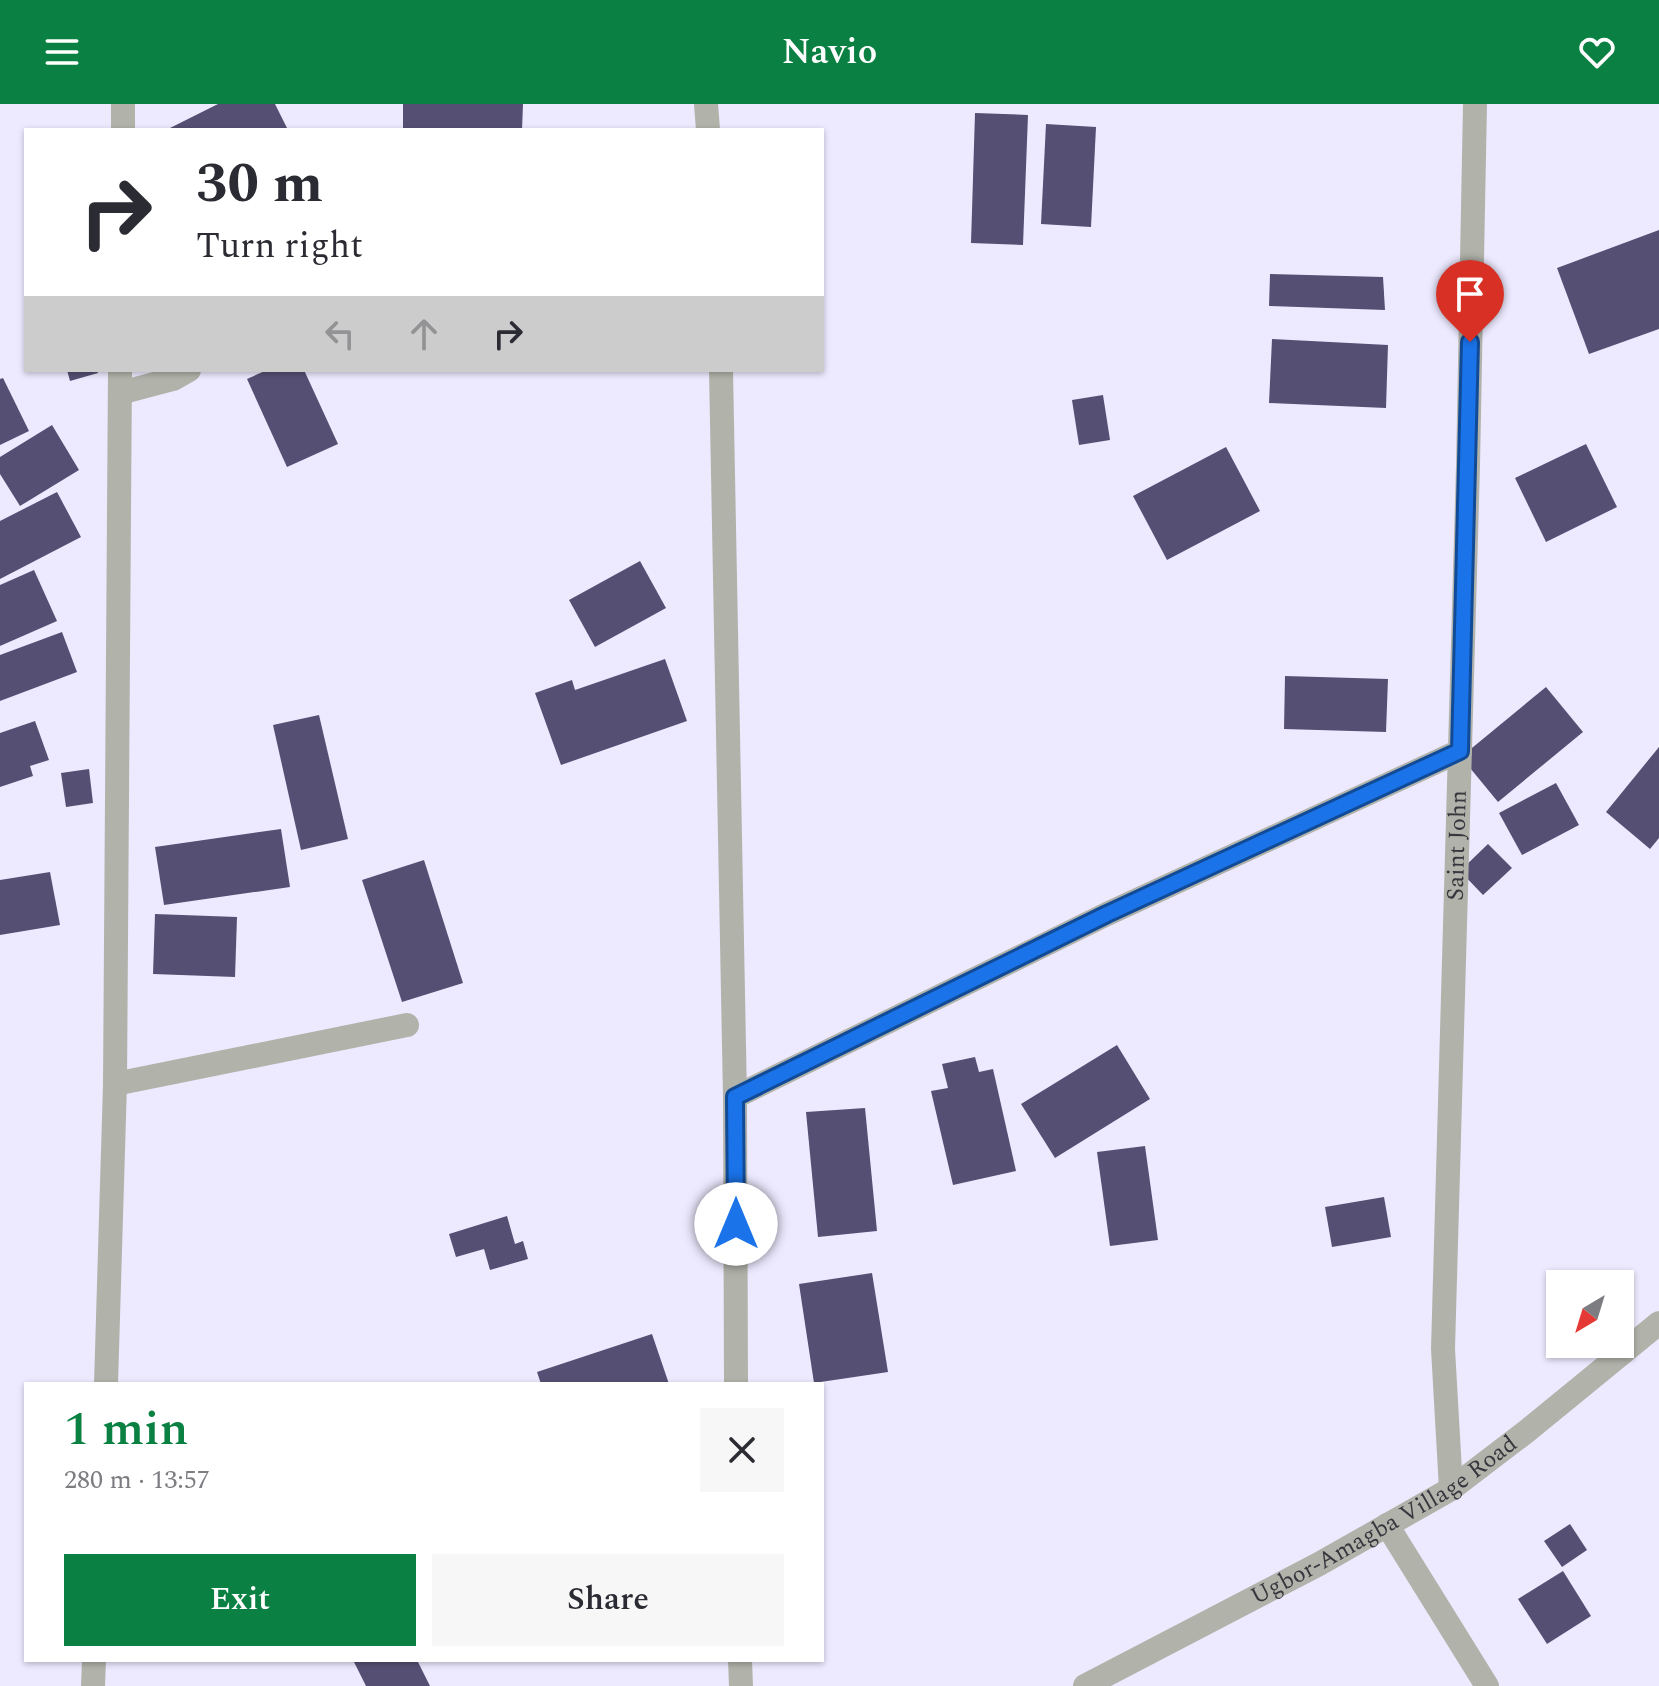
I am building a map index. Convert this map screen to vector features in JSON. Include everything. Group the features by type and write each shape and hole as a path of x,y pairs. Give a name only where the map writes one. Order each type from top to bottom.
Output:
{"street":[{"path":"123,104 123,128"},
{"path":"706,104 708,128"},
{"name":"Saint John","path":"1451,1489 1443,1349 1475,104"},
{"path":"106,1382 115,1084 120,381 173,379 185,372"},
{"path":"721,372 735,1097 736,1382"},
{"path":"735,1097 1107,914 1460,751"},
{"path":"115,1084 407,1025"},
{"name":"Ugbor-Amagba Village Road","path":"1085,1686 1319,1564 1451,1489 1659,1323"},
{"path":"1387,1525 1487,1686"},
{"path":"93,1686 94,1662"},
{"path":"740,1662 741,1686"}],"building":[{"path":"218,104 275,104 287,128 170,128"},
{"path":"403,104 523,104 522,128 403,128"},
{"path":"975,113 1028,115 1023,245 971,243"},
{"path":"1046,124 1096,127 1091,227 1041,224"},
{"path":"1659,230 1659,329 1589,354 1557,268"},
{"path":"1270,274 1383,277 1385,310 1269,306"},
{"path":"1272,339 1388,345 1386,408 1269,403"},
{"path":"68,372 98,373 70,381"},
{"path":"263,372 305,372 338,444 287,467 247,379"},
{"path":"3,378 29,431 0,445 0,379"},
{"path":"1103,395 1110,440 1079,445 1072,400"},
{"path":"52,425 79,470 20,506 0,474 0,457"},
{"path":"1586,444 1617,507 1546,542 1515,478"},
{"path":"1226,447 1260,511 1167,560 1133,496"},
{"path":"57,492 81,537 0,579 0,521"},
{"path":"640,561 666,608 595,647 569,600"},
{"path":"34,570 57,621 0,646 0,585"},
{"path":"62,632 77,672 0,701 0,655"},
{"path":"665,659 687,721 561,765 535,693 572,680 575,690"},
{"path":"1285,676 1388,679 1386,732 1284,729"},
{"path":"1546,687 1583,732 1498,802 1461,757"},
{"path":"319,715 348,839 301,850 273,725"},
{"path":"35,721 49,760 30,766 33,776 0,787 0,733"},
{"path":"1659,747 1659,838 1650,849 1606,812"},
{"path":"89,769 93,803 66,807 61,773"},
{"path":"1556,783 1579,825 1522,855 1499,813"},
{"path":"281,829 290,887 164,905 155,847"},
{"path":"1488,844 1512,868 1483,895 1460,871"},
{"path":"424,860 463,983 402,1002 362,880"},
{"path":"50,872 60,925 0,935 0,880"},
{"path":"155,914 237,917 235,977 153,974"},
{"path":"1117,1045 1150,1099 1055,1158 1021,1104"},
{"path":"975,1057 979,1072 993,1069 1016,1171 953,1185 931,1091 948,1088 942,1064"},
{"path":"865,1108 877,1231 818,1237 806,1112"},
{"path":"1145,1146 1158,1240 1110,1246 1097,1152"},
{"path":"1384,1197 1391,1237 1332,1247 1325,1207"},
{"path":"507,1216 515,1244 523,1241 528,1259 490,1270 484,1249 456,1257 449,1234"},
{"path":"872,1273 888,1372 814,1382 799,1284"},
{"path":"652,1334 668,1382 540,1382 537,1372"},
{"path":"1570,1524 1587,1550 1562,1567 1544,1541"},
{"path":"1563,1571 1591,1616 1547,1644 1518,1599"},
{"path":"354,1662 418,1662 430,1686 366,1686"}],"route":[{"path":"736,1224 735,1097 1107,914 1460,751 1470,342"}]}
